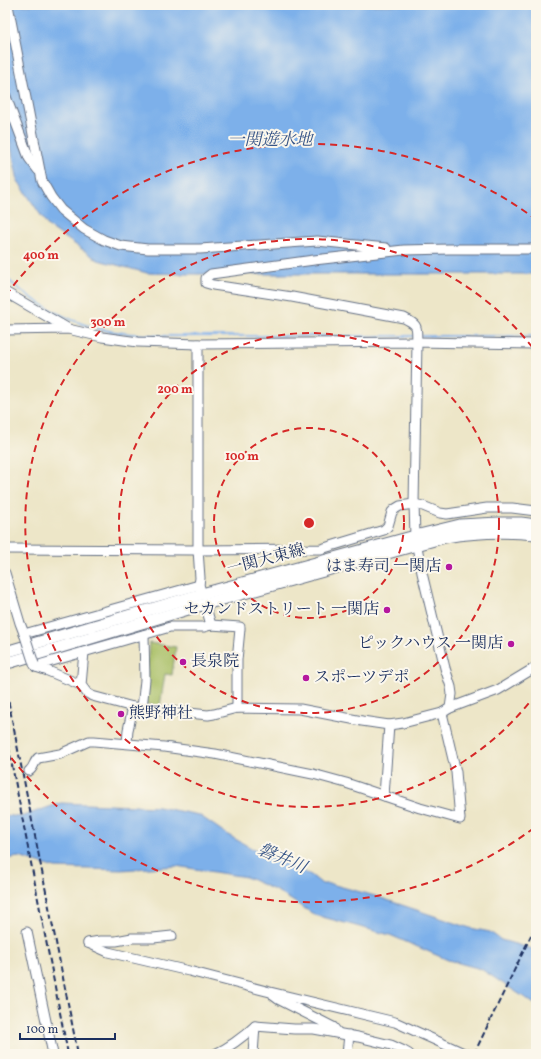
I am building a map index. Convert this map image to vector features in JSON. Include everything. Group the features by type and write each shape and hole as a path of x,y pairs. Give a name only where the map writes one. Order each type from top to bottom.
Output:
{"main road":[{"name":"一関大東線","path":"10,656 202,595 415,540 460,525 521,523 536,525"},
{"name":"一関大東線","path":"415,540 471,533 513,532 536,534"}],"street":[{"path":"8,5 42,182 61,210 84,229 104,240 121,246 148,249 200,249 317,241 404,250"},
{"path":"5,94 29,158 40,174"},
{"path":"29,771 38,758 60,754 89,741 164,747 228,756 313,774 460,819 456,772 446,710 452,694 451,687 439,644 415,540 414,504 417,328 414,323 404,318 292,297 213,285 206,283 206,278 211,274 404,250 536,249"},
{"path":"5,292 68,329"},
{"path":"5,330 68,329 102,337 138,342 198,344 417,341 536,344"},
{"path":"198,344 198,550 202,595 211,625"},
{"path":"5,549 321,549 384,530 388,526 392,512 400,506 414,504 447,514 487,508 512,508 536,511"},
{"path":"5,573 20,623 35,665 81,684 89,695 137,707 208,714 214,714 237,708 300,709 362,722 389,725 446,710 498,690 536,667"},
{"path":"25,635 202,595"},
{"path":"35,665 170,628 204,627 211,625 240,626 237,660 237,708"},
{"path":"127,743 128,730 137,707 144,680 144,635"},
{"path":"81,684 84,652"},
{"path":"384,796 389,725"},
{"path":"26,932 53,1054"},
{"path":"172,936 132,938 88,943 108,952 395,1022 466,1054"},
{"path":"270,992 278,999 333,1027 338,1033"},
{"path":"253,1054 255,1026"},
{"path":"215,1054 224,1050 240,1039 255,1026 314,1029 338,1033 390,1045 409,1054"},
{"path":"347,1054 349,1035"}],"green space":[{"path":"149,643 176,647 172,675 165,674 160,706 145,704"}],"water":[{"name":"一関遊水地","path":"5,5 536,5 536,274 147,273 98,260 48,226 18,181 5,117"},
{"path":"61,803 158,807 199,815 228,835 253,849 311,875 322,884 331,884 375,896 470,928 490,932 501,940 536,950 536,1005 481,969 448,960 390,935 315,915 277,891 246,877 176,866 121,870 55,868 19,857 5,859 5,815 20,817"}],"waterway":[{"path":"5,277 36,301 48,308 72,320 113,332 167,336 413,336"},
{"path":"420,336 536,336"}],"railway":[{"path":"5,684 78,1054"},
{"path":"5,729 68,1054"},
{"path":"474,1054 536,925"}],"place":[{"name":"はま寿司 一関店","path":"449,567"},
{"name":"セカンドストリート 一関店","path":"387,610"},
{"name":"ピックハウス 一関店","path":"511,644"},
{"name":"長泉院","path":"183,662"},
{"name":"スポーツデポ","path":"306,678"},
{"name":"熊野神社","path":"121,714"}],"water label":[{"name":"磐井川","path":"282,859"}]}
